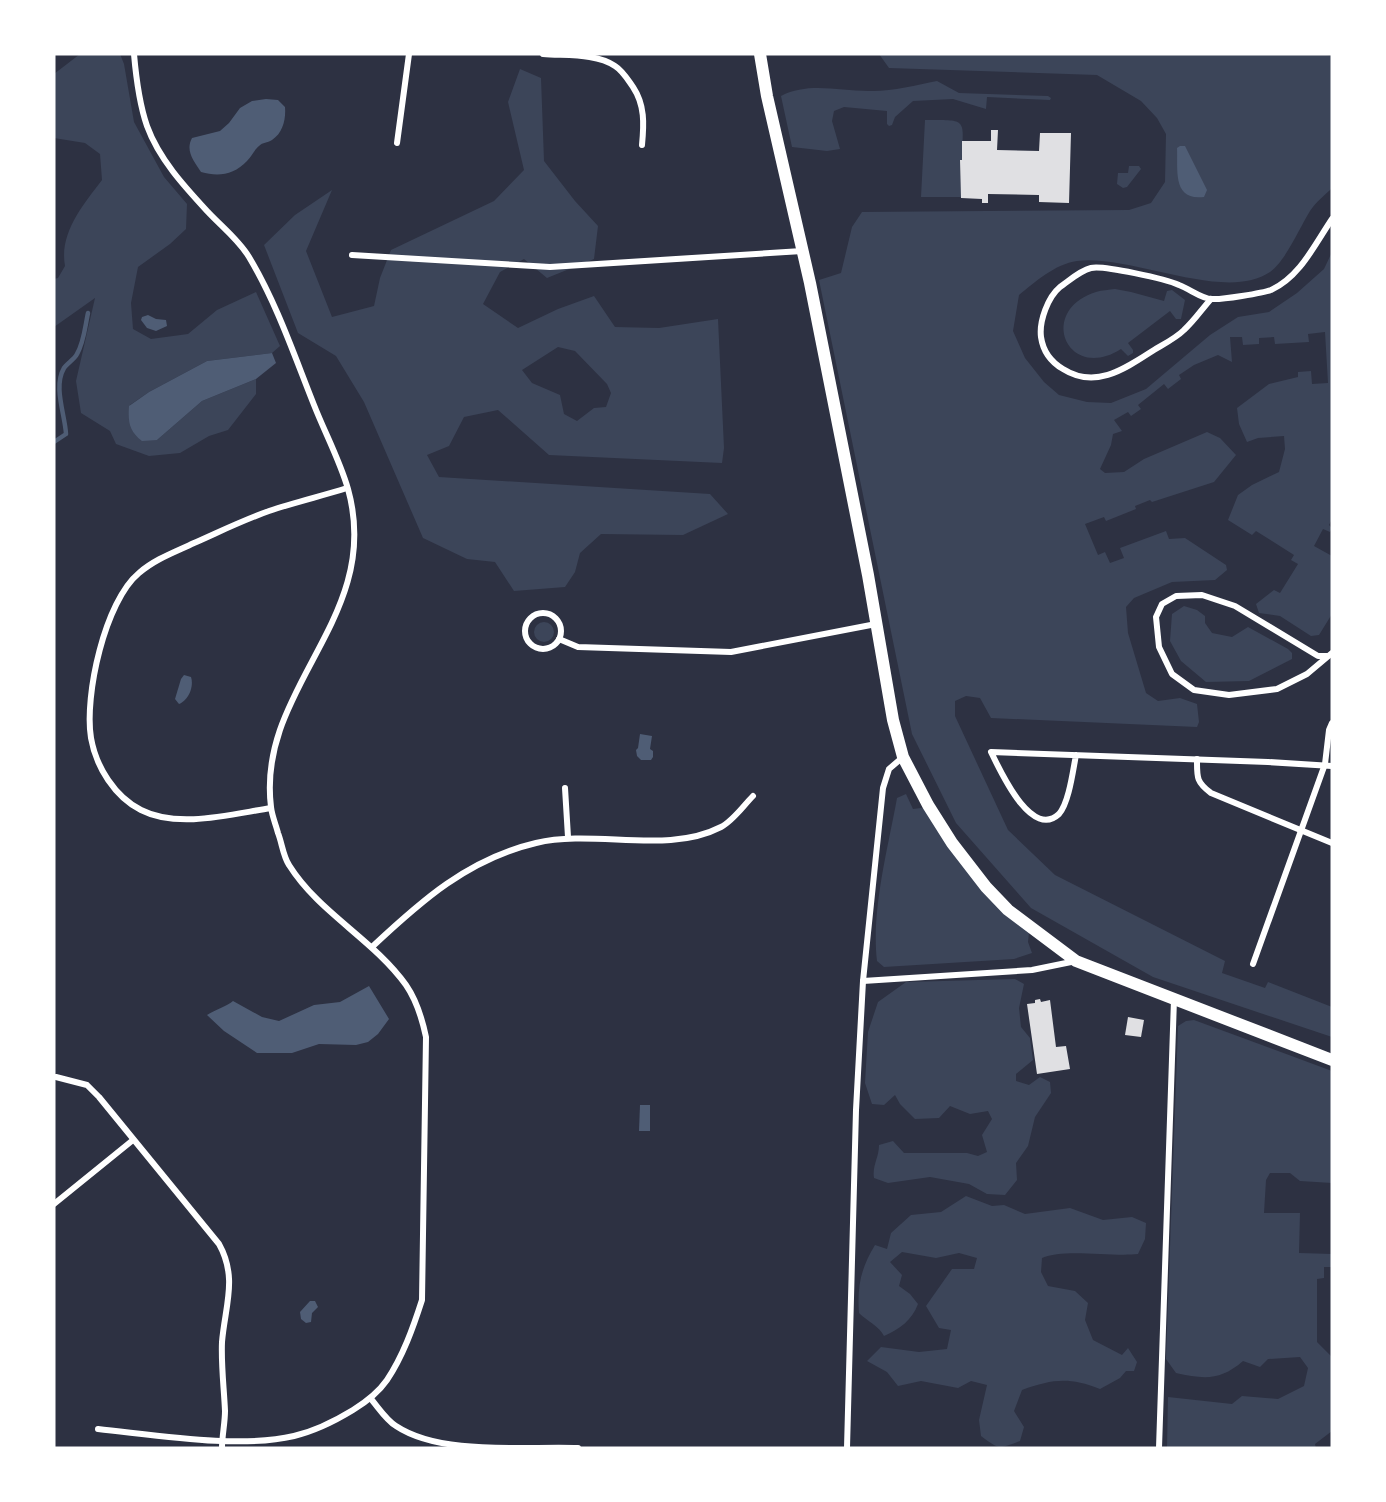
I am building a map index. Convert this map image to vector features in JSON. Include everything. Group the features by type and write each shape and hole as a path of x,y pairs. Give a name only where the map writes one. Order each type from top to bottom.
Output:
{"main road":[{"path":"759,54 803,251 893,720 903,757 928,805 952,843 986,887 1008,910 1076,961 1332,1060"}],"street":[{"path":"98,1429 222,1444 294,1436 332,1423 371,1399 387,1380 411,1332 422,1300 426,1037 420,1012 406,986 372,947 316,899 288,863 271,808 270,770 275,743 288,707 331,628 345,593 353,561 354,524 348,488 271,297 247,254 184,187 163,159 146,125 136,78 134,54"},
{"path":"398,143 409,54"},
{"path":"543,54 591,58 614,65 621,71 637,93 642,106 644,125 642,145"},
{"path":"1211,299 1183,331 1126,368 1108,376 1095,379 1068,372 1054,364 1045,351 1041,335 1045,312 1054,292 1074,276 1092,267 1135,273 1178,284 1211,299 1270,291 1301,266 1332,219"},
{"path":"352,255 550,267 803,251"},
{"path":"271,808 187,820 160,816 142,810 122,797 96,759 91,738 93,687 103,634 124,588 158,559 269,511 348,488"},
{"path":"1202,595 1235,606 1318,656 1330,655 1307,674 1277,689 1229,695 1194,690 1172,674 1159,647 1156,617 1162,604 1176,597 1202,595"},
{"path":"550,615 560,628 559,639 551,647 539,649 526,638 526,626 533,616 550,615"},
{"path":"559,639 578,647 730,652 876,624"},
{"path":"1253,964 1301,831 1328,765 1329,730 1332,723"},
{"path":"1076,755 1065,802 1058,814 1048,819 1034,817 1023,806 991,752 1197,759 1328,765"},
{"path":"847,1448 856,1110 862,981 883,788 889,769 903,757"},
{"path":"1197,759 1197,777 1200,785 1211,793 1332,843"},
{"path":"565,788 568,837"},
{"path":"372,947 412,910 452,878 512,850 568,837 668,840 693,838 723,826 753,796"},
{"path":"862,981 1032,970 1076,961"},
{"path":"1159,1448 1174,997"},
{"path":"56,1077 87,1085 99,1097 225,1254 230,1272 230,1290 222,1343 225,1415 222,1444"},
{"path":"54,1204 133,1140"},
{"path":"371,1399 394,1425 421,1438 463,1447 578,1448"}],"shaded area":[{"path":"80,54 120,54 124,64 134,122 164,177 187,204 186,229 170,244 138,267 131,303 133,329 151,339 188,334 217,310 256,292 280,346 272,353 207,361 149,392 130,405 157,440 202,401 256,379 256,394 228,430 209,436 180,453 149,456 116,444 110,431 81,413 76,381 95,298 54,327 54,279 58,278 65,266 64,254 69,231 80,209 102,180 100,154 85,143 54,138 54,74"},
{"path":"879,54 1320,54 1332,56 1332,188 1310,211 1287,253 1276,267 1251,280 1228,282 1176,276 1123,264 1077,261 1046,274 1019,295 1013,331 1025,358 1044,382 1059,395 1087,402 1111,403 1146,389 1210,335 1238,317 1269,312 1297,293 1324,269 1332,252 1332,519 1329,525 1332,528 1330,532 1323,529 1314,546 1332,556 1332,614 1319,635 1311,636 1280,616 1259,613 1256,604 1274,590 1280,593 1298,564 1291,560 1294,555 1256,531 1252,535 1228,520 1238,495 1252,485 1279,472 1285,449 1284,436 1258,438 1247,442 1239,424 1237,408 1269,384 1298,377 1298,372 1311,371 1312,384 1328,383 1325,332 1308,334 1309,342 1275,344 1274,337 1259,338 1259,344 1243,345 1242,337 1230,337 1232,362 1218,355 1194,365 1179,375 1181,379 1168,389 1164,384 1138,405 1141,409 1131,416 1128,412 1114,420 1122,431 1113,434 1111,445 1100,469 1105,473 1124,472 1144,459 1207,432 1220,438 1236,455 1214,482 1152,502 1150,500 1135,506 1136,509 1106,521 1104,517 1085,524 1098,555 1105,552 1110,563 1124,558 1120,548 1166,531 1169,539 1185,538 1226,565 1227,570 1215,580 1172,582 1134,598 1126,607 1128,633 1146,693 1158,701 1180,698 1197,704 1199,722 1197,727 991,718 980,698 966,696 955,701 955,716 1008,830 1055,875 1225,961 1222,973 1265,988 1268,982 1332,1007 1332,1037 1153,977 1031,908 956,823 912,734 819,280 841,273 852,227 862,212 1129,210 1151,203 1165,182 1166,134 1157,118 1141,101 1097,75 889,68"},
{"path":"520,69 541,78 544,161 598,226 594,259 547,278 524,259 500,272 483,304 518,328 558,309 594,296 615,327 659,328 718,319 724,448 722,463 549,455 498,410 464,417 449,446 427,455 439,477 710,494 728,514 683,535 601,534 580,553 575,572 565,587 514,591 495,562 467,559 423,538 364,402 336,356 298,333 264,245 295,215 332,190 306,251 332,317 374,306 380,278 391,250 494,201 524,170 508,102","holes":["558,347 575,351 607,384 611,393 606,407 594,408 577,421 564,414 560,395 532,383 522,370"]},
{"path":"937,81 959,93 1048,96 1051,98 1050,100 987,97 986,109 953,99 913,101 895,117 892,125 889,126 887,111 844,107 834,111 832,121 840,149 827,151 792,147 781,96 803,89 881,91"},
{"path":"278,100 285,107 283,125 279,134 261,145 242,166 231,172 214,174 201,172 190,152 192,138 220,131 240,108 252,101"},
{"path":"925,120 949,120 960,124 963,136 962,160 960,161 961,197 921,197"},
{"path":"1185,146 1207,190 1204,197 1194,197 1186,194 1182,189 1177,166 1177,148"},
{"path":"1129,166 1139,166 1141,169 1127,187 1123,188 1117,184 1118,173 1128,173"},
{"path":"1115,289 1164,301 1167,291 1172,290 1185,300 1181,319 1176,319 1170,311 1128,343 1133,353 1128,356 1121,349 1102,357 1086,357 1074,351 1066,340 1064,327 1067,314 1078,301 1096,292"},
{"path":"148,315 166,320 167,326 156,331 147,328 141,320 142,317"},
{"path":"272,353 276,363 256,379 202,401 157,440 142,441 132,430 129,421 129,406 149,392 207,361"},
{"path":"1184,606 1197,610 1205,616 1205,623 1212,633 1232,637 1248,627 1288,649 1292,653 1292,659 1249,681 1206,682 1181,661 1170,641 1172,614"},
{"path":"544,622 551,625 554,632 551,639 544,642 537,639 534,632 537,625"},
{"path":"184,675 191,677 191,688 186,699 179,704 175,699"},
{"path":"640,734 652,736 650,749 653,751 653,757 651,760 641,760 637,756 636,750"},
{"path":"906,794 913,809 926,809 1029,932 1028,942 1032,953 1014,959 884,967 877,961 876,921 881,879 897,798"},
{"path":"1015,979 1024,984 1019,1008 1021,1027 1030,1038 1033,1060 1016,1074 1016,1081 1029,1085 1040,1077 1050,1082 1051,1093 1035,1117 1028,1146 1016,1163 1017,1180 1005,1195 987,1194 969,1184 930,1177 888,1183 874,1178 879,1145 893,1141 904,1153 967,1153 978,1156 987,1152 982,1135 992,1119 988,1111 970,1114 950,1106 939,1118 915,1119 900,1104 895,1095 884,1105 872,1104 865,1083 868,1032 878,1002 906,982"},
{"path":"369,986 389,1019 378,1034 368,1042 356,1045 319,1044 292,1053 257,1053 224,1031 207,1015 233,1001 262,1017 279,1021 314,1005 340,1002"},
{"path":"1194,1020 1332,1071 1332,1183 1300,1181 1290,1173 1270,1173 1266,1180 1264,1213 1300,1213 1299,1253 1332,1254 1332,1267 1324,1267 1324,1278 1317,1279 1317,1342 1332,1357 1332,1431 1315,1444 1316,1448 1167,1448 1168,1397 1232,1404 1242,1396 1278,1399 1304,1386 1308,1368 1300,1357 1268,1359 1260,1367 1243,1361 1227,1372 1203,1377 1176,1373 1166,1359 1178,1026 1186,1021"},
{"path":"640,1105 650,1105 650,1131 639,1131"},
{"path":"966,1196 992,1206 1004,1205 1025,1214 1070,1208 1103,1220 1132,1217 1146,1223 1145,1239 1138,1254 1074,1253 1042,1258 1041,1272 1048,1286 1075,1291 1088,1303 1085,1320 1093,1340 1122,1355 1128,1348 1137,1362 1134,1371 1126,1371 1120,1378 1100,1389 1070,1381 1061,1381 1022,1390 1014,1411 1024,1427 1020,1441 1003,1447 996,1446 981,1436 979,1420 987,1385 971,1381 958,1388 921,1381 898,1386 887,1372 867,1361 881,1347 919,1352 947,1349 951,1330 939,1328 926,1306 952,1269 974,1269 977,1258 959,1253 936,1258 902,1252 890,1262 902,1275 899,1286 918,1304 912,1315 900,1327 884,1336 876,1326 859,1313 861,1278 875,1245 887,1249 891,1233 911,1215 941,1212"},
{"path":"310,1301 315,1301 318,1307 312,1313 311,1322 306,1323 301,1319 300,1312"}],"building":[{"path":"991,130 998,130 997,150 1039,151 1040,133 1071,133 1069,203 1039,202 1039,195 988,194 988,203 982,203 982,199 961,198 962,141 991,141"},
{"path":"1040,999 1041,1002 1050,1000 1056,1047 1066,1046 1070,1069 1037,1074 1027,1004 1035,1003 1035,1000"},
{"path":"1128,1017 1144,1020 1141,1037 1125,1035"}],"waterway":[{"path":"54,442 66,434 60,392 61,375 64,368 76,356 88,313"}]}
